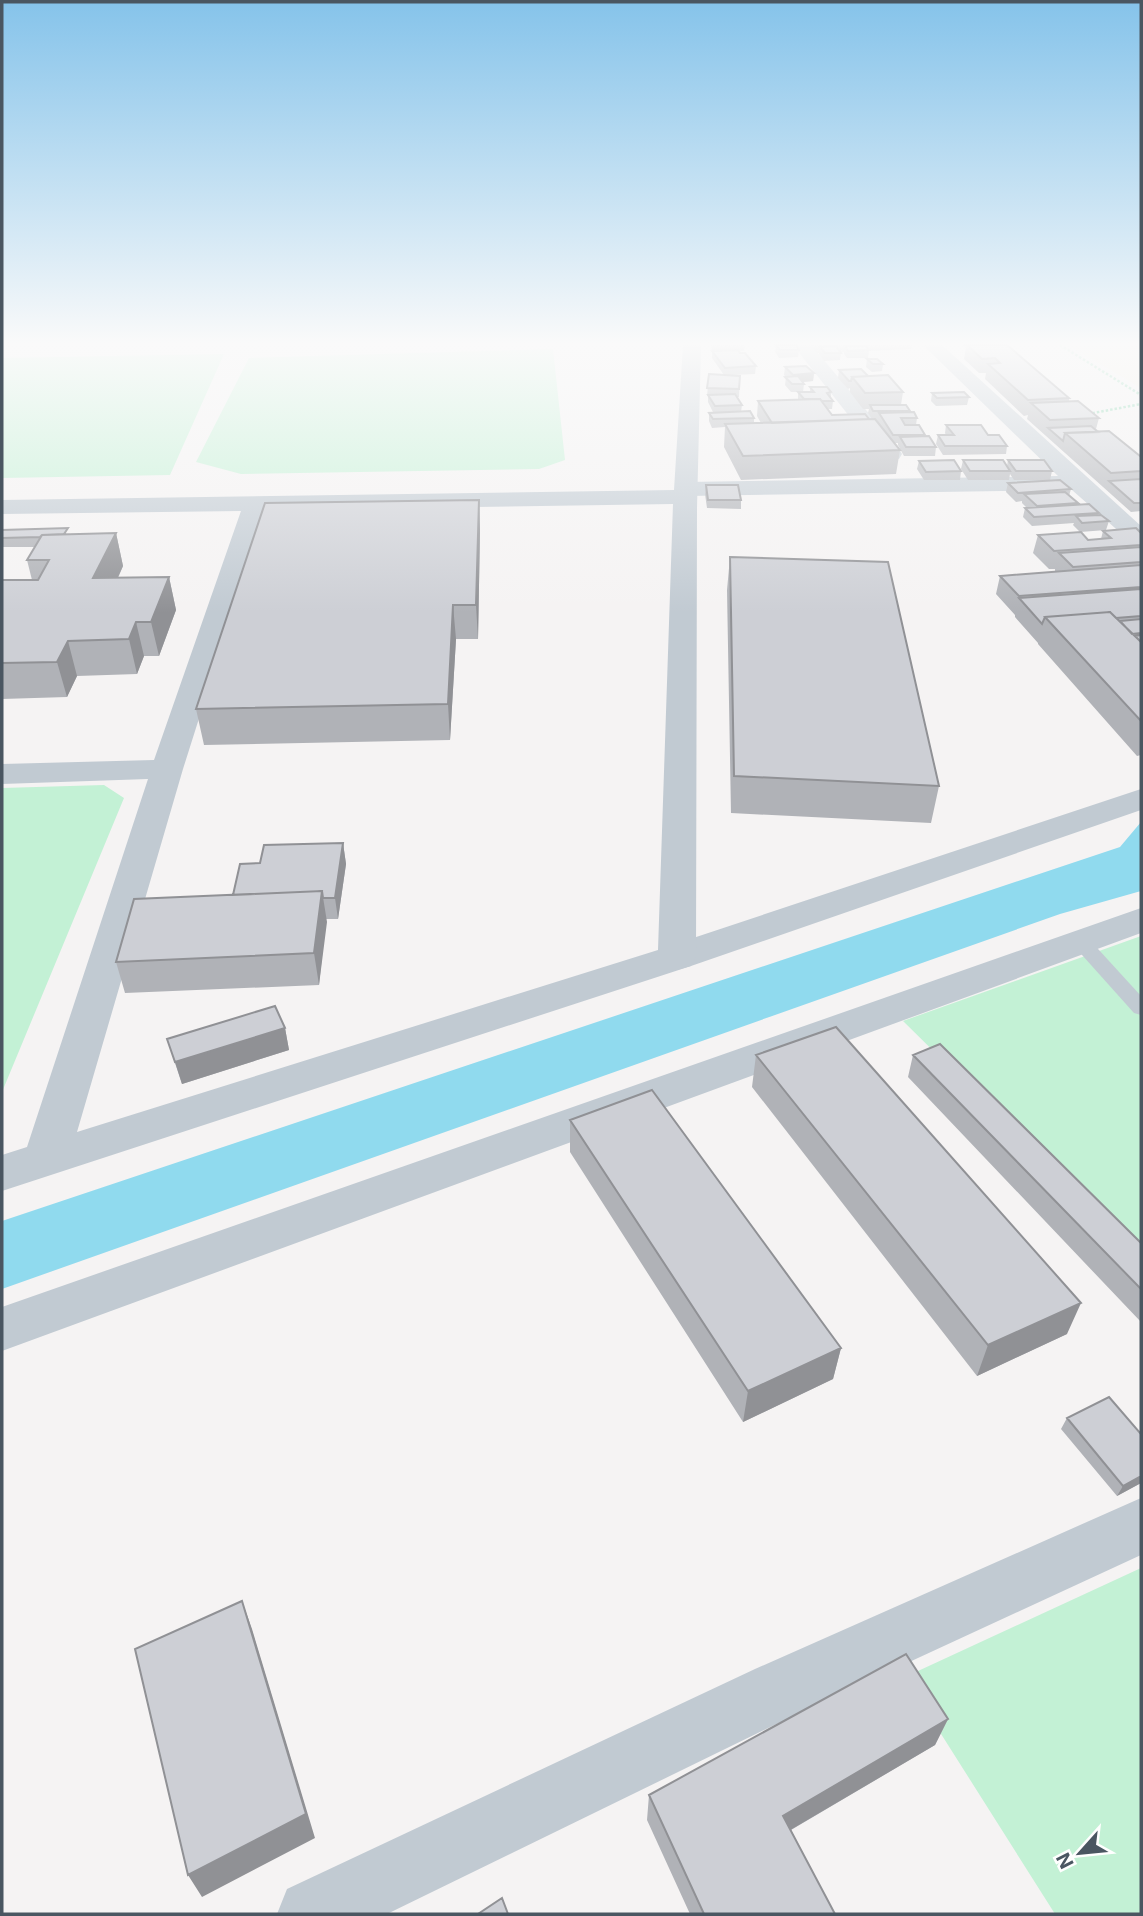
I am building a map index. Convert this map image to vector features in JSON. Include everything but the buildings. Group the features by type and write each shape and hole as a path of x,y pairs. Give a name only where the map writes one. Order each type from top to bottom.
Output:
{"street":[{"path":"677,957 688,434"},
{"path":"875,434 917,485"},
{"path":"1026,434 1141,538"},
{"path":"2,521 253,510 686,498 917,485 1078,483"},
{"path":"2,507 253,510"},
{"path":"46,1159 167,769 253,510"},
{"path":"2,774 167,769"},
{"path":"2,1173 677,957 1141,799"},
{"path":"2,1329 1141,920"},
{"path":"312,1914 777,1691 1141,1526"}],"lane":[{"path":"1081,942 1141,1007"}],"green space":[{"path":"2,434 188,434 170,475 2,478"},
{"path":"210,434 562,434 565,460 539,469 241,474 196,462"},
{"path":"104,785 124,798 2,1092 2,788"},
{"path":"1141,936 1141,1256 903,1021"},
{"path":"1141,1568 1141,1914 1055,1914 905,1677"}],"water":[{"path":"1141,822 1141,891 1060,914 2,1289 2,1221 1120,847"}]}
